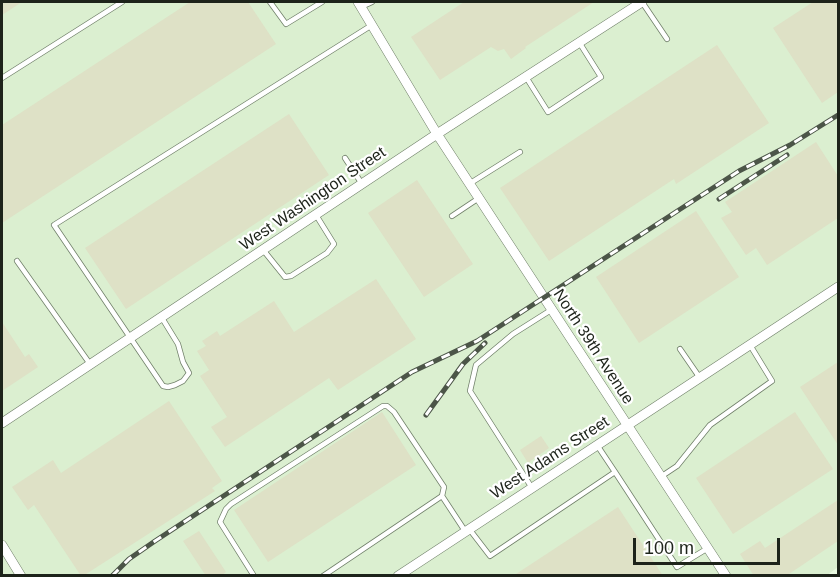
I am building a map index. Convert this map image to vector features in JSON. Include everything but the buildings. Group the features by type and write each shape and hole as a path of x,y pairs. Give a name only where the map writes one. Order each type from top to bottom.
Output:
{"street":[{"name":"West Washington Street","path":"2,423 437,134 642,2"},
{"name":"North 39th Avenue","path":"359,4 469,184 726,576"},
{"name":"West Adams Street","path":"398,576 838,287"},
{"path":"2,545 21,576"}],"lane":[{"path":"2,78 122,2"},
{"path":"270,2 286,24 322,2"},
{"path":"359,4 372,2"},
{"path":"642,2 668,39"},
{"path":"162,316 178,344 189,374 183,381 168,387 163,386 129,338 54,225 372,25"},
{"path":"526,76 548,112 601,77 579,42"},
{"path":"469,184 520,152"},
{"path":"345,158 362,184"},
{"path":"452,216 479,198"},
{"path":"263,250 285,278 327,253 334,244 316,215"},
{"path":"16,261 90,364"},
{"path":"532,488 470,392 476,364 513,334 551,310"},
{"path":"661,477 677,466 710,425 772,381 750,345"},
{"path":"680,349 700,378"},
{"path":"254,576 220,522 226,509 379,408 387,406 394,412 444,487 442,496 323,576"},
{"path":"597,445 678,567 708,548"},
{"path":"442,496 490,556 615,472"}],"shaded area":[{"path":"2,2 838,2 838,567 826,576 2,575"}],"railway":[{"path":"112,576 129,559 155,541 412,372 477,341 739,171 790,145 838,115"},
{"path":"719,199 787,155"},
{"path":"426,415 463,364 485,343"}]}
